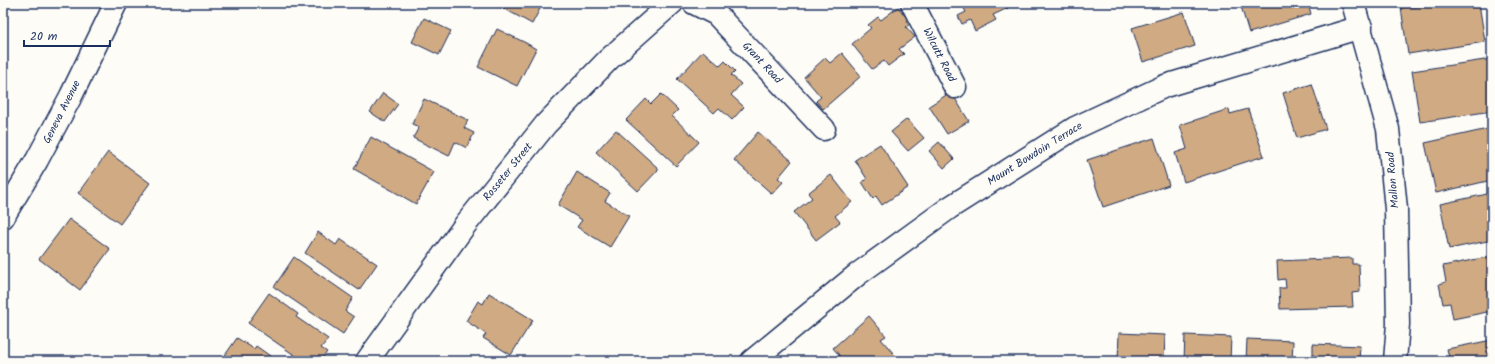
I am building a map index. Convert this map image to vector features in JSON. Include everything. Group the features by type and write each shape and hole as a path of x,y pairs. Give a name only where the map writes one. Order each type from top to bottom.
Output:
{"street":[{"name":"Geneva Avenue","path":"3,217 37,160 71,96 116,3"},
{"name":"Rosseter Street","path":"367,361 465,225 546,124 609,59 672,3"},
{"name":"Grant Road","path":"694,3 716,14 824,129"},
{"name":"Wilcutt Road","path":"912,3 955,87"},
{"name":"Mallon Road","path":"1353,3 1361,27 1388,129 1396,209 1398,324 1394,361"},
{"name":"Mount Bowdoin Terrace","path":"752,361 858,274 918,230 949,208 1075,128 1164,86 1361,27"}],"building":[{"path":"494,3 543,3 532,24"},
{"path":"961,3 1005,3 1008,8 993,15 996,20 975,31 970,20 962,24 958,16 966,12"},
{"path":"1240,3 1308,3 1311,14 1249,33"},
{"path":"1437,3 1479,3 1485,42 1408,54 1401,8"},
{"path":"898,7 911,23 906,27 915,37 899,49 904,54 888,66 884,61 872,69 852,44 871,28 868,25 878,17 881,20"},
{"path":"1184,12 1195,46 1143,62 1132,28"},
{"path":"424,18 451,31 439,55 412,42"},
{"path":"497,29 536,49 517,86 478,67"},
{"path":"703,51 720,66 725,61 735,71 731,75 741,84 731,95 744,107 732,120 719,108 714,113 677,79"},
{"path":"842,53 861,76 823,109 816,101 821,97 804,77 825,58 830,63"},
{"path":"1491,59 1492,111 1420,122 1412,71"},
{"path":"1312,84 1326,129 1297,138 1283,93"},
{"path":"951,92 969,121 947,134 929,106"},
{"path":"383,93 398,104 385,122 370,112"},
{"path":"661,94 678,110 672,116 699,142 676,166 626,120 646,99 651,104"},
{"path":"424,99 468,120 464,128 474,133 467,148 455,142 449,156 413,138 419,127 412,124"},
{"path":"1229,109 1230,114 1248,109 1264,156 1184,182 1175,153 1187,149 1180,125"},
{"path":"907,119 924,138 908,151 891,132"},
{"path":"1492,128 1492,180 1436,193 1425,143"},
{"path":"616,130 659,169 638,191 596,152"},
{"path":"758,132 792,161 778,178 783,182 772,194 734,160"},
{"path":"371,137 434,172 416,204 354,169"},
{"path":"1154,138 1169,185 1103,207 1087,160"},
{"path":"939,142 954,159 944,168 929,151"},
{"path":"880,144 908,187 882,205 876,196 873,199 862,182 867,179 855,160"},
{"path":"108,152 150,183 120,224 78,193"},
{"path":"577,172 610,193 605,201 629,216 610,247 577,227 582,220 558,205"},
{"path":"831,175 852,202 835,216 840,222 816,240 794,212 812,198 808,193"},
{"path":"1492,193 1492,240 1449,249 1440,204"},
{"path":"69,219 110,249 80,290 39,259"},
{"path":"318,232 336,245 340,239 377,264 359,290 305,253"},
{"path":"1492,256 1492,311 1453,319 1450,303 1443,304 1439,284 1446,282 1443,266"},
{"path":"294,257 353,298 345,311 354,317 343,334 274,287"},
{"path":"1352,258 1352,264 1359,264 1360,292 1352,293 1353,307 1280,309 1279,288 1286,288 1285,279 1278,280 1277,261"},
{"path":"269,293 298,314 296,317 328,339 321,348 327,352 320,361 303,361 248,323"},
{"path":"489,293 533,320 511,355 483,338 486,334 466,321 478,301 483,304"},
{"path":"869,316 886,336 881,339 900,361 844,361 833,348"},
{"path":"1119,333 1165,335 1164,361 1118,361"},
{"path":"1185,335 1231,337 1230,361 1184,361"},
{"path":"237,338 254,349 256,346 273,358 271,360 273,361 221,361"},
{"path":"1247,339 1293,341 1292,361 1246,361"},
{"path":"1492,340 1492,361 1450,361 1447,349"},
{"path":"1313,344 1360,346 1359,361 1313,361"}]}
